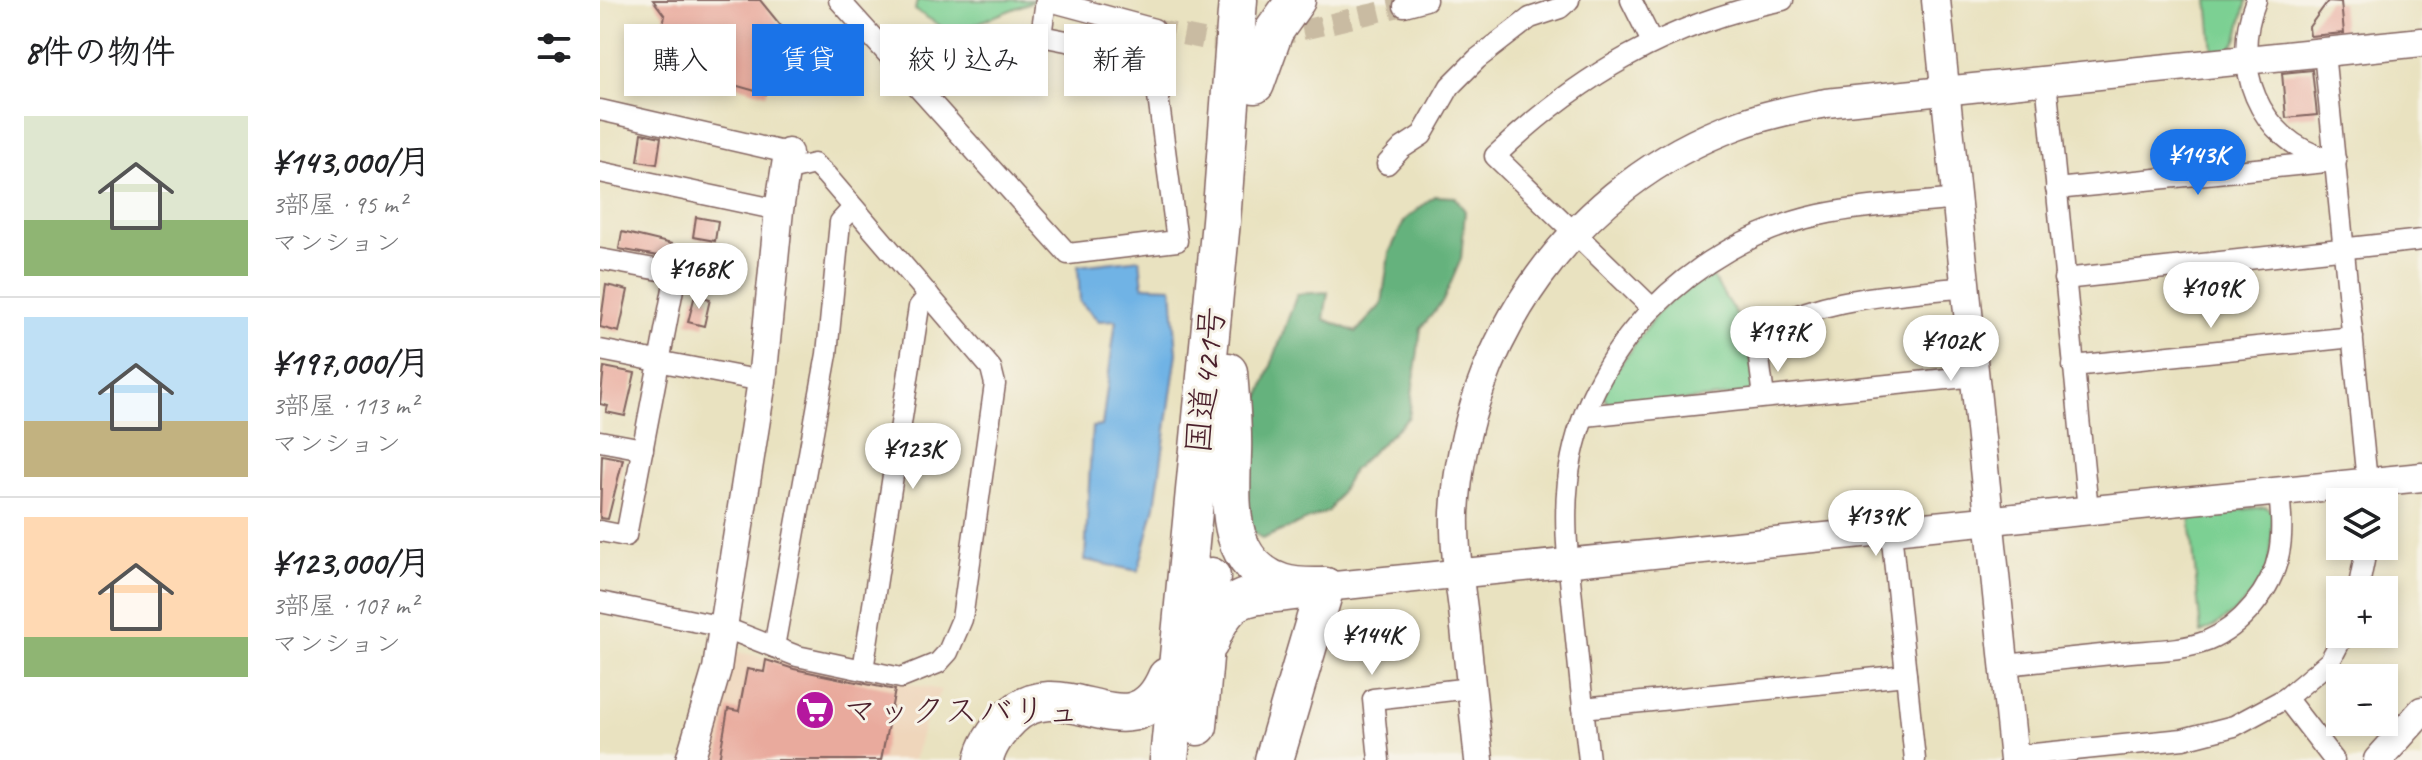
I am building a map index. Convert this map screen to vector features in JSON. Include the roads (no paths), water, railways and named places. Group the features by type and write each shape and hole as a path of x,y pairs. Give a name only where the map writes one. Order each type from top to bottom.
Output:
{"highway":[{"path":"1221,0 1219,75 1228,121"},
{"name":"国道421号","path":"1195,760 1191,648 1238,0"},
{"name":"国道421号","path":"1169,760 1191,648 1228,372 1262,0"},
{"path":"1255,84 1274,31 1296,0"},
{"path":"1228,372 1232,518 1239,545 1253,563 1272,579 1295,586 1325,587"},
{"path":"984,760 999,729 1019,709 1048,704 1121,730 1146,721 1160,703 1191,648 1236,601 1325,587"},
{"path":"1274,760 1325,587"},
{"path":"1080,714 1109,745"}],"street":[{"path":"839,0 1068,254 1177,241 1158,96"},
{"path":"1064,41 1041,36 1046,0 1135,24"},
{"path":"1404,6 1426,0"},
{"path":"1387,164 1402,148 1419,139 1450,86 1477,59 1530,18 1560,8 1569,0"},
{"path":"1631,0 1652,42"},
{"path":"1652,308 1495,156 1564,95 1614,62 1652,42 1727,14 1783,0"},
{"path":"1936,0 2014,758 2213,733 2253,718 2286,698 2330,661 2337,648"},
{"path":"2256,0 2247,28 2246,59 2251,90 2271,123 2289,141 2305,151 2336,161"},
{"path":"1479,760 1455,536 1458,486 1468,427 1490,358 1514,314 1539,276 1574,233 1603,204 1649,169 1695,144 1737,125 1783,111 1826,103 2422,42"},
{"path":"2324,52 2369,488"},
{"path":"2046,80 2088,510"},
{"path":"600,110 786,162 814,164 991,368 995,384 962,619 948,652 926,670 901,678 797,656 723,627 600,602"},
{"path":"2056,189 2336,161"},
{"path":"690,760 717,669 762,381 786,162"},
{"path":"600,172 779,210"},
{"path":"1589,760 1568,563 1568,480 1585,416 1620,349 1652,308 1687,276 1717,256 1776,228 1842,211 1958,199"},
{"path":"774,647 827,354 840,222 853,208"},
{"path":"2064,279 2422,240"},
{"path":"600,259 676,273 626,536 600,531"},
{"path":"1764,397 1756,335 1808,311 1846,300 1967,287"},
{"path":"863,670 919,307 929,295"},
{"path":"2073,366 2353,337"},
{"path":"600,350 762,381"},
{"path":"1585,416 1976,376"},
{"path":"600,441 643,449"},
{"path":"2383,488 2422,477"},
{"path":"1325,587 2088,510 2279,492 2326,492"},
{"path":"2005,665 2190,646 2218,635 2256,601 2276,567 2281,538 2279,492"},
{"path":"1891,531 1915,760"},
{"path":"1583,708 1906,675"},
{"path":"1379,760 1373,699 1471,688"},
{"path":"2286,698 2334,760"},
{"path":"2378,760 2422,711"}],"water":[{"path":"1140,259 1143,286 1172,287 1177,353 1155,506 1138,571 1085,560 1092,427 1102,426 1116,320 1099,321 1080,302 1078,266"}],"tunnel":[{"path":"1273,37 1404,6"},
{"path":"1176,34 1207,40 1241,41"}],"place":[{"name":"マックスバリュ","path":"815,710"}]}
